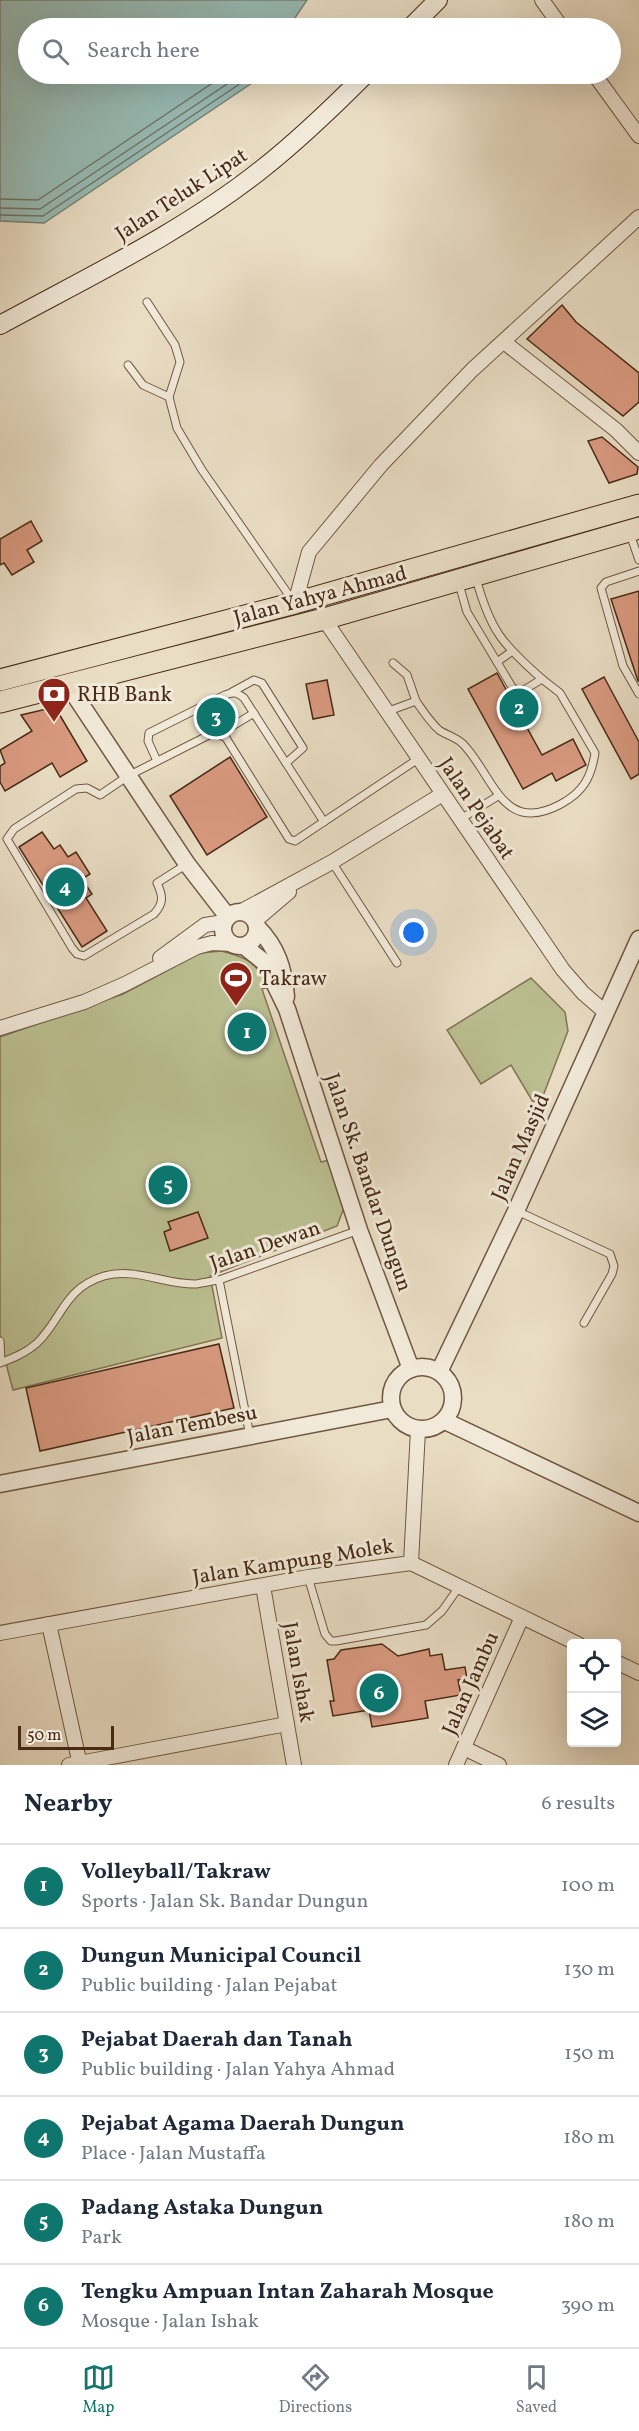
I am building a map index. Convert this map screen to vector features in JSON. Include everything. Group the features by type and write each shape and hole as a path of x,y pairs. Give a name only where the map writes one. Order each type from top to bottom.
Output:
{"main road":[{"path":"420,18 438,0"},
{"name":"Jalan Teluk Lipat","path":"0,326 121,259 230,193 295,142 356,84"},
{"name":"Jalan Yahya Ahmad","path":"0,680 295,603 639,505"},
{"name":"Jalan Yahya Ahmad","path":"0,702 324,619 634,530"}],"street":[{"path":"542,0 555,18"},
{"path":"601,84 639,136"},
{"path":"295,603 304,561 315,543 381,465 472,370 639,217"},
{"path":"504,342 616,430 639,453"},
{"name":"Jalan Pejabat","path":"324,619 441,795 568,977 605,1012"},
{"path":"68,685 187,864 231,917"},
{"path":"238,945 224,934 231,917 332,862 441,795"},
{"path":"0,1028 84,1002 197,947 212,943 238,945 254,939 256,924 312,873"},
{"path":"125,984 205,925 246,913 256,924"},
{"name":"Jalan Sk. Bandar Dungun","path":"256,924 273,947 280,962 284,974 287,1009"},
{"name":"Jalan Masjid","path":"440,1372 516,1211 639,939"},
{"name":"Jalan Sk. Bandar Dungun","path":"238,945 264,962 287,1009 359,1230 411,1369"},
{"path":"430,1368 440,1372 449,1382 454,1395 452,1409 445,1421 433,1429 418,1430 407,1426 392,1409 391,1397 394,1385 401,1375 411,1369 430,1368"},
{"name":"Jalan Tembesu","path":"0,1484 392,1409"},
{"path":"445,1421 639,1513"},
{"path":"411,1563 418,1430"},
{"name":"Jalan Kampung Molek","path":"0,1633 308,1577 411,1563 568,1639"},
{"name":"Jalan Ishak","path":"263,1586 294,1765"},
{"name":"Jalan Jambu","path":"456,1765 522,1617"},
{"path":"49,1624 76,1764 287,1724"},
{"path":"621,1664 639,1672"},
{"path":"464,1748 499,1765"}],"lane":[{"path":"147,302 174,345 180,362 180,370 169,397 177,428 202,470 295,603"},
{"path":"128,365 143,385 169,397"},
{"path":"634,530 639,560"},
{"path":"639,571 606,582 601,588 623,666 639,694"},
{"path":"393,663 407,675 416,701 441,731 462,742 498,796 507,805 527,814 549,811 575,797 588,782 595,753 560,693 512,652 467,578"},
{"path":"467,578 467,612 512,687 519,693 542,679"},
{"path":"497,662 512,652"},
{"path":"157,761 148,741 149,733 254,680 262,683 303,748 286,763"},
{"path":"232,692 244,698 324,822"},
{"path":"386,712 416,701"},
{"path":"187,864 157,883 163,895 161,906 154,914 84,956 77,954 72,948 9,846 9,833 76,789 87,788 100,795 128,776 210,734 221,733 254,713"},
{"path":"221,733 289,838 294,841 418,759"},
{"path":"459,820 498,796"},
{"path":"332,862 397,963"},
{"path":"516,1211 610,1254 614,1266 612,1274 584,1323"},
{"name":"Jalan Dewan","path":"1,1363 17,1357 37,1343 66,1301 83,1286 105,1276 132,1273 195,1284 219,1280 359,1230"},
{"path":"219,1280 250,1436"},
{"path":"0,1341 1,1363"},
{"path":"308,1577 325,1634 327,1638 336,1641 426,1625 442,1611 459,1587"}],"green space":[{"path":"221,951 250,962 260,972 269,987 262,989 321,1162 329,1160 344,1208 337,1226 210,1276 222,1338 13,1390 4,1356 0,1357 0,1037 123,994 200,953"},
{"path":"531,978 565,1012 568,1031 543,1096 533,1102 511,1065 481,1084 447,1030"}],"water":[{"path":"0,0 307,0 295,18 18,18 18,84 251,84 44,223 0,221"}],"building":[{"path":"562,305 576,322 639,373 639,402 623,416 527,339"},
{"path":"602,437 638,467 637,474 609,483 588,441"},
{"path":"31,521 42,541 27,550 34,562 12,575 4,563 0,565 0,539"},
{"path":"639,591 639,681 638,681 611,599"},
{"path":"497,673 542,755 573,739 586,765 556,781 552,773 523,789 468,689"},
{"path":"604,677 639,742 639,774 631,779 582,689"},
{"path":"327,680 334,715 313,719 306,684"},
{"path":"55,707 87,761 60,777 52,763 5,791 0,782 0,766 5,763 0,750 32,731 21,715"},
{"path":"230,757 267,817 207,855 170,796"},
{"path":"42,832 54,849 60,845 68,857 76,852 90,874 82,879 92,894 86,898 107,931 82,947 19,847"},
{"path":"198,1212 208,1238 170,1251 164,1232 171,1229 168,1222"},
{"path":"219,1344 234,1408 40,1451 26,1388"},
{"path":"382,1644 398,1656 429,1649 430,1656 442,1654 445,1670 465,1667 467,1679 458,1680 461,1695 425,1701 428,1718 372,1727 369,1710 333,1716 330,1701 334,1701 327,1660 334,1659 341,1650"}],"place":[{"name":"Dungun Municipal Council","path":"519,708"},
{"name":"Pejabat Daerah dan Tanah","path":"216,717"},
{"name":"RHB Bank","path":"54,723"},
{"name":"Pejabat Agama Daerah Dungun","path":"65,887"},
{"name":"Takraw","path":"236,1007"},
{"name":"Volleyball/Takraw","path":"247,1032"},
{"name":"Padang Astaka Dungun","path":"168,1185"},
{"name":"Tengku Ampuan Intan Zaharah Mosque","path":"379,1693"}]}
